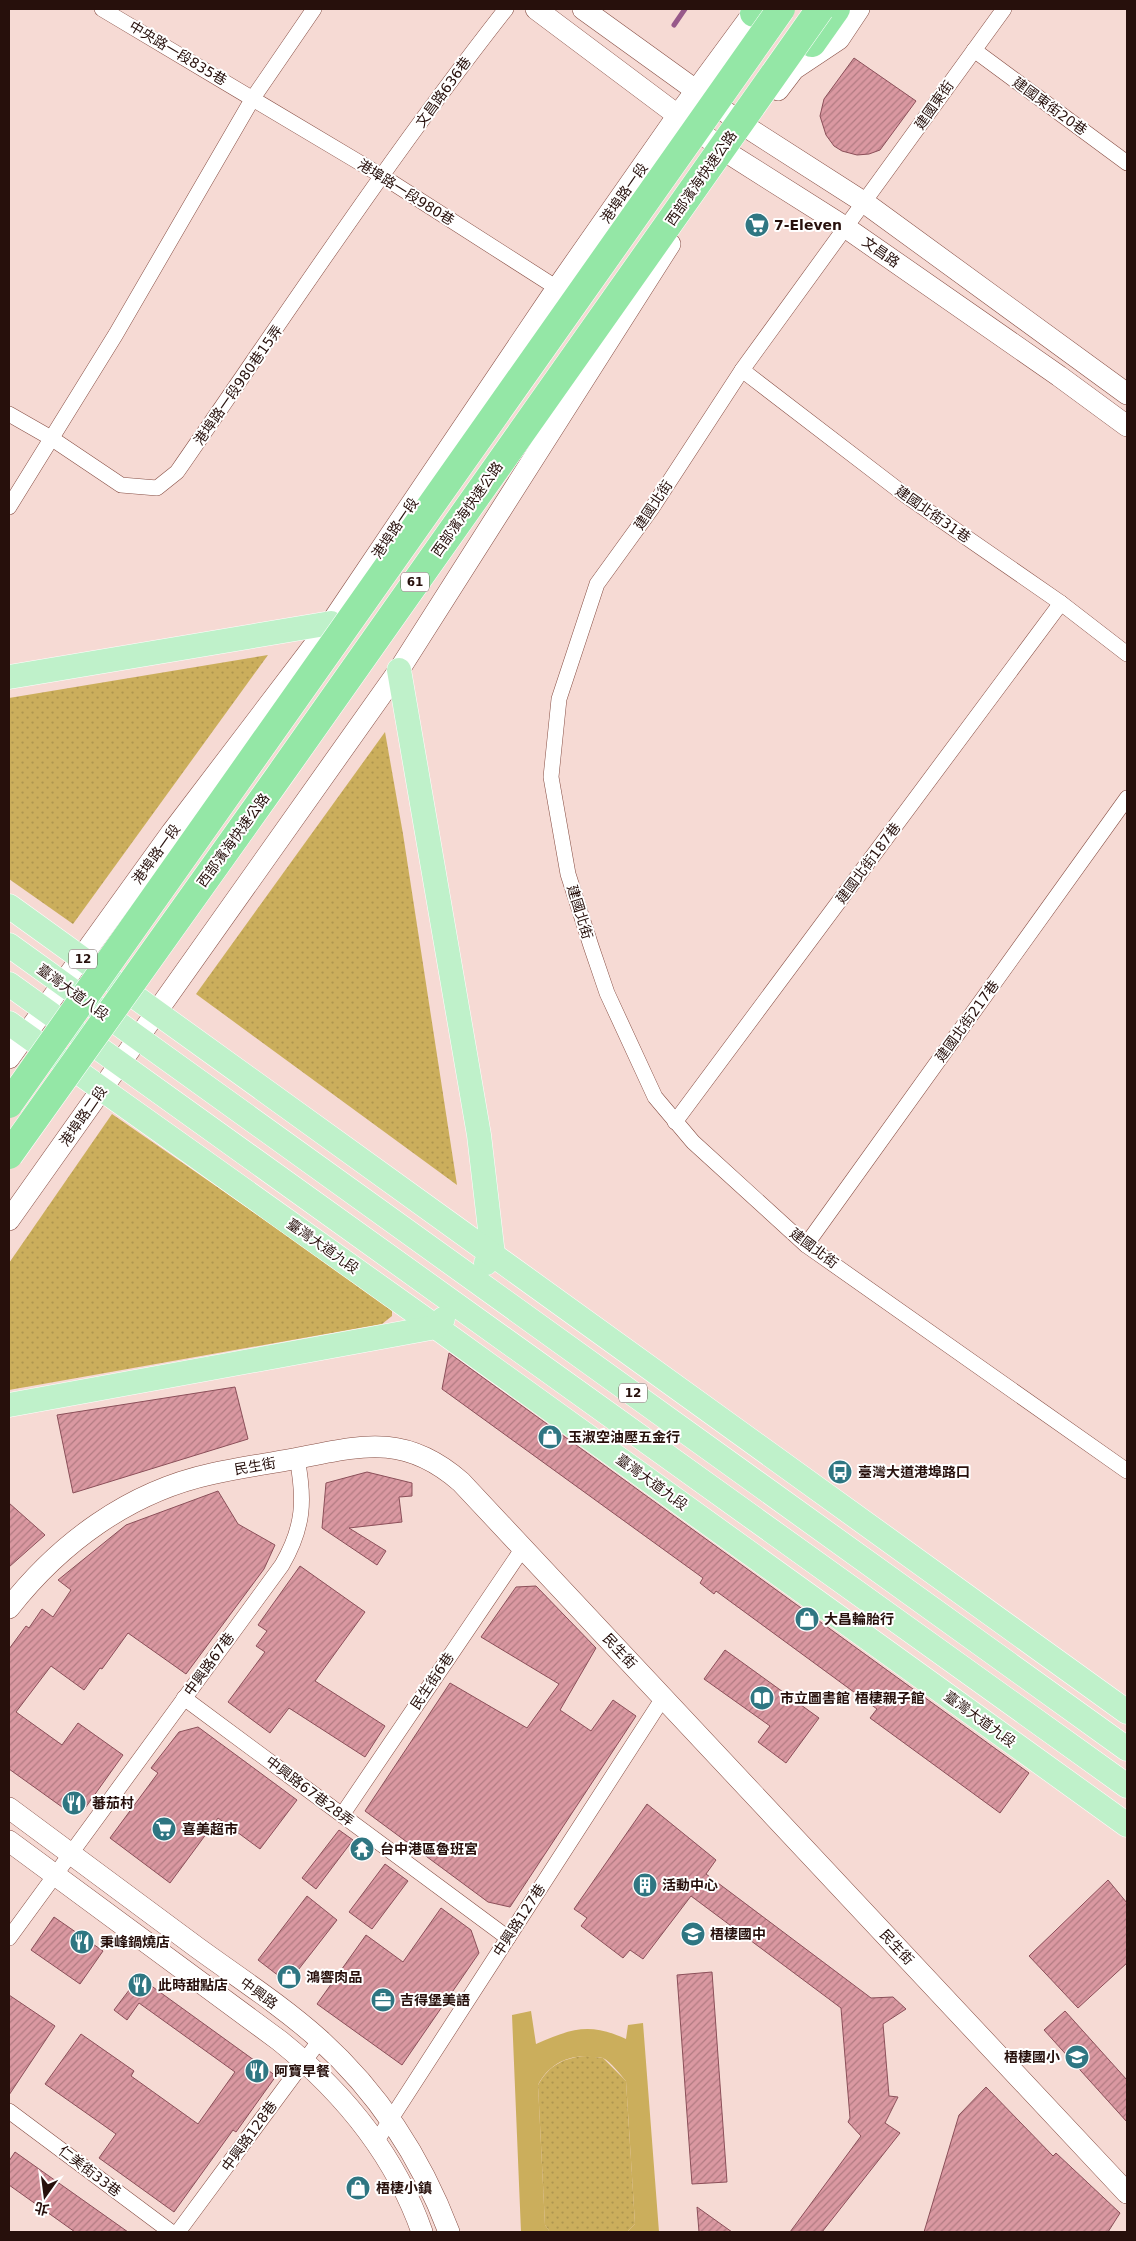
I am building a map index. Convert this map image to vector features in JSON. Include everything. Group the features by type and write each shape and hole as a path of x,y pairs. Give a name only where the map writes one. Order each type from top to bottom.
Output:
{"highway":[{"name":"西部濱海快速公路","path":"9,1104 781,9"},
{"name":"西部濱海快速公路","path":"9,1154 818,9"},
{"path":"794,69 836,9"}],"main road":[{"path":"9,677 331,623"},
{"path":"9,1404 436,1327 493,1255 479,1135 399,670"},
{"name":"12","path":"9,906 1127,1712"},
{"name":"臺灣大道八段","path":"9,945 138,1038"},
{"name":"12","path":"9,984 1127,1786"},
{"path":"17,1029 102,1089"},
{"name":"12","path":"138,1038 1127,1749"},
{"name":"臺灣大道九段","path":"102,1089 1127,1825"}],"street":[{"name":"中央路一段835巷","path":"102,9 253,98"},
{"path":"9,507 116,334 253,98 314,9"},
{"name":"文昌路636巷","path":"382,176 467,59 506,9"},
{"name":"文昌路","path":"536,9 728,153 845,227 1059,376 1127,426"},
{"path":"583,9 748,128 865,203 1127,394"},
{"path":"156,1012 399,670 728,153 794,69 818,9"},
{"path":"794,69 839,39 859,9"},
{"name":"建國東街","path":"865,203 1004,9"},
{"name":"港埠路一段","path":"17,1029 43,1009 172,832 331,623 557,288 678,115 757,10"},
{"name":"建國東街20巷","path":"974,50 1126,161"},
{"name":"港埠路一段980巷","path":"253,98 382,176 557,288"},
{"name":"港埠路一段980巷15弄","path":"9,414 51,438 121,485 158,488 177,472 382,176"},
{"name":"建國北街","path":"865,203 845,227 742,370 652,508 597,584 559,699 551,777 568,874 607,993 655,1098 693,1142 806,1245 1127,1471"},
{"name":"建國北街31巷","path":"742,370 905,495 1061,604 1127,654"},
{"name":"建國北街187巷","path":"676,1122 1061,604"},
{"name":"建國北街217巷","path":"806,1245 1127,798"},
{"name":"港埠路二段","path":"9,1220 156,1012"},
{"path":"9,1058 17,1029"},
{"name":"民生街","path":"9,1608 40,1570 60,1552 102,1521 143,1498 210,1474 370,1446 396,1448 426,1457 461,1482 1127,2193"},
{"name":"中興路67巷","path":"9,1938 282,1565 291,1550 300,1524 302,1511 302,1487 297,1458"},
{"name":"民生街6巷","path":"342,1815 523,1548"},
{"name":"中興路67巷28弄","path":"184,1698 508,1938"},
{"name":"中興路127巷","path":"376,2142 663,1698"},
{"name":"中興路","path":"9,1808 320,2040 368,2089 391,2119 425,2175 449,2232"},
{"name":"中興路","path":"9,1840 304,2061 352,2110 376,2142 406,2194 422,2232"},
{"name":"中興路128巷","path":"178,2232 320,2040"},
{"name":"仁美街33巷","path":"9,2111 171,2232"}],"shaded area":[{"path":"268,655 73,924 9,879 9,698"},
{"path":"385,732 403,834 457,1185 196,994"},
{"path":"112,1114 392,1308 392,1316 382,1324 9,1390 9,1263"},
{"path":"531,2011 536,2044 570,2031 590,2029 601,2030 626,2039 628,2025 643,2023 659,2232 627,2232 635,2224 626,2081 603,2058 574,2057 560,2062 553,2067 538,2085 545,2225 550,2232 521,2232 512,2015"},
{"path":"587,2056 603,2058 626,2081 635,2224 627,2232 550,2232 545,2225 538,2085 547,2072 558,2063 572,2058"}],"building":[{"path":"854,58 916,101 880,150 869,154 857,155 842,151 834,146 826,135 820,116 824,99"},
{"path":"449,1353 1029,1773 1000,1813 870,1718 877,1709 716,1591 714,1594 700,1583 703,1578 442,1389"},
{"path":"235,1387 248,1439 73,1493 57,1415"},
{"path":"367,1472 412,1483 412,1496 399,1497 402,1522 349,1528 386,1551 377,1565 322,1528 326,1483"},
{"path":"218,1491 238,1524 275,1545 264,1569 186,1674 128,1633 84,1690 51,1666 16,1712 62,1745 78,1723 123,1755 83,1811 69,1812 9,1769 9,1649 26,1626 29,1628 42,1609 53,1617 71,1590 58,1580 126,1525"},
{"path":"9,1503 45,1535 9,1567"},
{"path":"300,1566 365,1612 315,1681 385,1726 365,1757 289,1708 270,1733 228,1702 265,1652 256,1646 267,1631 258,1625"},
{"path":"536,1586 596,1648 560,1710 591,1731 613,1700 636,1716 510,1907 488,1902 365,1811 450,1683 527,1728 559,1684 481,1637 516,1587"},
{"name":"市立圖書館 梧棲親子館","path":"725,1650 819,1718 786,1763 758,1742 770,1726 704,1679"},
{"path":"198,1727 297,1800 260,1849 218,1818 170,1883 110,1838 158,1773 151,1768 179,1732"},
{"path":"647,1804 716,1860 706,1874 871,1998 893,1997 906,2009 883,2024 889,2096 898,2097 885,2123 900,2133 822,2232 790,2232 861,2136 848,2122 850,2118 841,2008 691,1896 643,1959 630,1950 623,1958 581,1926 587,1918 574,1909"},
{"path":"339,1830 353,1840 316,1889 302,1878"},
{"path":"385,1864 408,1881 372,1929 349,1912"},
{"path":"1108,1880 1127,1903 1127,1963 1078,2008 1029,1956"},
{"path":"307,1896 337,1920 288,1983 258,1960"},
{"name":"吉得堡美語","path":"441,1908 471,1930 479,1953 402,2065 317,2004 366,1935 403,1962"},
{"path":"54,1917 103,1951 80,1984 31,1950"},
{"path":"712,1972 727,2182 692,2184 677,1975"},
{"path":"139,1977 276,2076 236,2132 233,2130 174,2212 99,2158 116,2134 45,2084 81,2034 134,2071 131,2076 198,2124 235,2072 139,2003 127,2020 114,2010"},
{"path":"9,1995 55,2026 9,2095"},
{"path":"1065,2011 1127,2080 1127,2122 1044,2030"},
{"path":"986,2087 1053,2156 1056,2153 1120,2213 1108,2232 924,2232 959,2115"},
{"path":"15,2152 128,2232 75,2232 9,2185 9,2161"},
{"path":"697,2207 732,2232 699,2232"}],"waterway":[{"path":"674,25 685,9"}],"place":[{"name":"7-Eleven","path":"757,225"},
{"name":"玉淑空油壓五金行","path":"550,1437"},
{"name":"臺灣大道港埠路口","path":"840,1472"},
{"name":"大昌輪胎行","path":"807,1619"},
{"name":"市立圖書館 梧棲親子館","path":"762,1698"},
{"name":"蕃茄村","path":"74,1803"},
{"name":"喜美超市","path":"164,1829"},
{"name":"台中港區魯班宮","path":"362,1849"},
{"name":"活動中心","path":"645,1885"},
{"name":"梧棲國中","path":"693,1934"},
{"name":"秉峰鍋燒店","path":"82,1942"},
{"name":"鴻響肉品","path":"289,1977"},
{"name":"此時甜點店","path":"140,1985"},
{"name":"吉得堡美語","path":"383,2000"},
{"name":"梧棲國小","path":"1077,2057"},
{"name":"阿寶早餐","path":"257,2071"},
{"name":"梧棲小鎮","path":"358,2188"}]}
